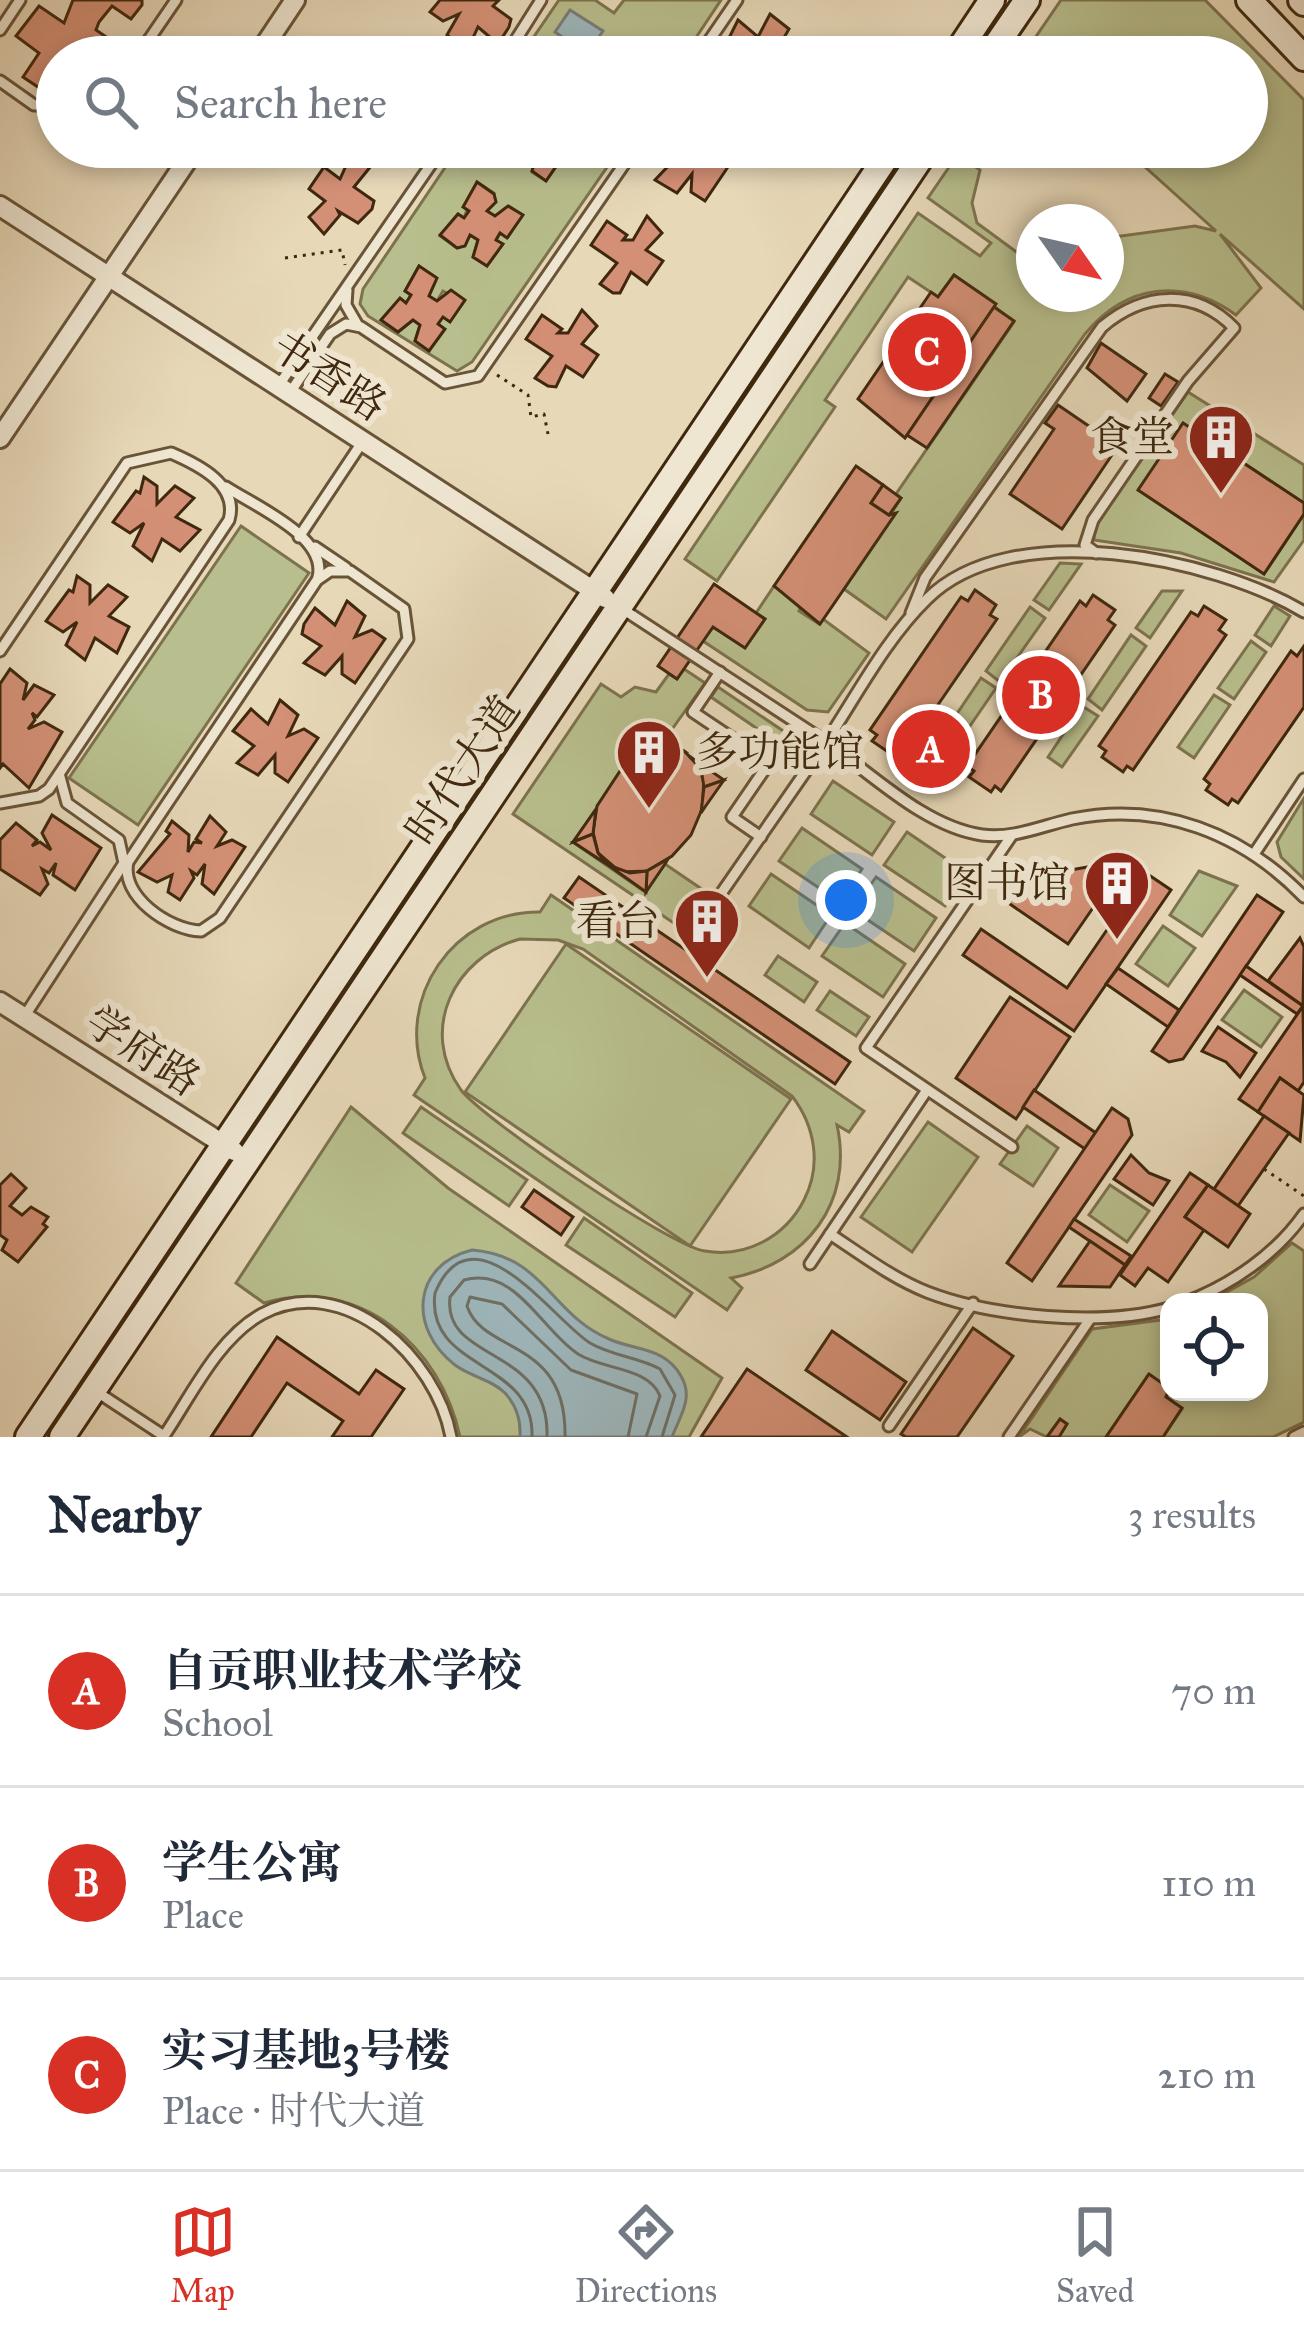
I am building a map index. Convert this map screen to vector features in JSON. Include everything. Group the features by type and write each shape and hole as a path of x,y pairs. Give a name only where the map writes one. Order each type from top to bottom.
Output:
{"main road":[{"path":"967,36 992,0"},
{"path":"1002,36 1027,0"},
{"path":"1249,0 1304,58"},
{"name":"时代大道","path":"28,1437 879,168"},
{"name":"时代大道","path":"62,1437 914,168"}],"street":[{"path":"269,36 287,3"},
{"path":"0,438 182,168"},
{"name":"书香路","path":"0,206 619,607"},
{"name":"学府路","path":"0,1002 248,1161"}],"lane":[{"path":"0,30 20,0"},
{"path":"151,36 176,0"},
{"path":"712,36 737,0"},
{"path":"519,36 541,2"},
{"path":"0,81 36,105"},
{"path":"284,390 429,168"},
{"path":"349,285 346,305 361,327 445,383 471,381 486,367 622,168"},
{"path":"907,624 926,578 1102,326 1126,308 1149,301 1205,305 1234,328 1188,381 1093,520 1085,545 1096,553"},
{"path":"284,390 334,329 346,324 361,327"},
{"path":"299,536 363,441"},
{"path":"0,651 127,463 171,453 404,609 408,639 220,919 193,931 134,895 121,872 124,853 114,835 67,803 52,796 0,803"},
{"path":"36,797 64,766 229,520 232,502 221,484"},
{"path":"229,520 248,511 266,514"},
{"path":"311,544 320,560 317,580"},
{"path":"692,937 907,624 938,590 976,569 1042,556 1096,553 1204,568 1252,585 1304,612"},
{"path":"24,1017 317,580 330,571 356,574"},
{"path":"619,607 940,822 985,835 1012,835 1084,817 1128,814 1206,827 1254,854 1304,897"},
{"path":"0,631 20,621"},
{"path":"720,672 693,712 770,763 732,817 761,837"},
{"path":"64,766 59,789 67,803"},
{"path":"1254,854 1304,779"},
{"path":"114,835 136,837 153,824"},
{"path":"1012,835 866,1048 1012,1147"},
{"path":"121,872 134,895"},
{"path":"810,1264 927,1090"},
{"path":"1204,1293 1234,1278 1304,1214"},
{"path":"830,1234 901,1280 973,1303 1090,1319 1160,1309"},
{"path":"889,1426 973,1303"},
{"path":"94,1390 164,1436 241,1328 280,1307 329,1305 372,1324 413,1356 439,1392 451,1437"},
{"path":"1009,1437 1090,1319"},
{"path":"1294,1437 1304,1432"}],"path":[{"path":"285,258 343,250 349,285"},
{"path":"486,367 528,395 531,417 544,414 548,434"},
{"path":"1264,1169 1304,1196"}],"green space":[{"path":"559,0 595,0 614,13 624,0 721,0 697,36 534,36"},
{"path":"1061,0 1205,0 1241,36 1036,36"},
{"path":"1268,64 1304,100 1304,309 1220,234 1261,288 1236,315 1196,295 1176,291 1124,302 1124,236 1195,226 1216,231 1146,168 1268,168"},
{"path":"445,168 533,168 532,172 546,181 555,168 606,168 472,362 457,371 368,316 360,304 363,289","holes":["477,182 494,193 495,202 487,211 495,216 509,206 522,215 508,237 500,233 496,240 502,245 487,266 473,257 478,240 470,235 465,245 456,247 440,236 458,214 464,218","419,266 436,278 429,296 437,301 443,291 448,294 449,321 443,317 438,324 444,329 429,351 415,341 420,325 413,320 398,332 381,320 400,299 406,303 411,295 405,291"]},
{"path":"948,168 980,170 972,203 977,223 1016,252 1016,312 1108,312 1085,334 886,619 844,589 901,498 896,494 1014,322 954,275 938,297 908,277 825,400 835,407 717,581 685,559 918,213 980,256 991,243 928,198"},
{"path":"1188,392 1304,465 1304,503 1183,423 1139,490 1264,574 1304,514 1304,540 1274,582 1181,553 1094,540 1094,527"},
{"path":"241,526 309,573 138,825 69,778"},
{"path":"1060,563 1081,564 1049,610 1034,600"},
{"path":"774,586 802,605 799,611 819,624 823,619 869,653 828,712 807,710 703,641 713,627 745,648 765,619 756,613"},
{"path":"1162,591 1182,591 1150,638 1136,628"},
{"path":"1274,606 1290,616 1271,646 1255,635"},
{"path":"1030,607 1045,618 1000,682 986,671"},
{"path":"1131,635 1146,646 1102,710 1088,699"},
{"path":"1251,641 1266,652 1234,699 1218,688"},
{"path":"684,669 705,683 665,739 651,730 573,842 645,892 665,864 709,894 684,930 513,814 601,684 621,697 635,687 656,692 669,674 677,679"},
{"path":"981,678 996,688 961,739 946,730"},
{"path":"718,687 804,745 797,756 711,697"},
{"path":"1214,695 1230,705 1194,758 1178,747"},
{"path":"1082,706 1098,716 1062,767 1048,757"},
{"path":"833,781 894,822 872,855 811,814"},
{"path":"1304,798 1304,879 1281,857 1277,842"},
{"path":"802,828 862,869 840,902 779,861"},
{"path":"907,832 967,873 945,906 884,865"},
{"path":"1199,871 1237,886 1202,936 1170,915"},
{"path":"771,874 831,915 809,948 749,906"},
{"path":"876,877 936,918 914,951 853,910"},
{"path":"551,895 864,1111 849,1132 837,1125 838,1180 818,1226 782,1259 731,1278 742,1288 727,1310 414,1095 425,1078 417,1048 418,1019 438,965 481,926 540,912","holes":["520,939 558,940 583,949 792,1096 811,1133 813,1173 796,1213 775,1234 735,1251 705,1251 686,1244 578,1180 461,1090 448,1067 443,1044 443,1021 461,979 497,948"]},
{"path":"845,923 905,964 883,997 822,956"},
{"path":"1163,926 1195,948 1168,986 1136,964"},
{"path":"566,944 791,1099 690,1246 465,1092"},
{"path":"778,956 817,982 804,1002 765,975"},
{"path":"1244,990 1282,1017 1261,1047 1222,1020"},
{"path":"830,991 869,1017 856,1036 817,1010"},
{"path":"351,1107 448,1188 722,1378 689,1437 460,1437 435,1374 391,1325 332,1299 299,1297 264,1303 236,1283"},
{"path":"421,1107 527,1180 509,1206 403,1133"},
{"path":"928,1122 978,1157 912,1252 861,1217"},
{"path":"1027,1126 1058,1148 1033,1186 1000,1164"},
{"path":"1110,1185 1149,1211 1127,1242 1089,1215"},
{"path":"584,1218 692,1293 675,1317 566,1245"},
{"path":"1292,1243 1304,1251 1304,1422 1273,1437 1163,1437 1182,1409 1171,1401 1268,1401 1268,1293 1225,1293 1254,1277"},
{"path":"1160,1320 1160,1382 1148,1375 1106,1437 1059,1437 1067,1424 1060,1419 1047,1437 1030,1429 1019,1437 1092,1329"}],"water":[{"path":"570,10 603,31 600,36 555,32"},
{"path":"472,1250 516,1263 589,1328 667,1360 685,1384 686,1399 672,1437 520,1437 517,1414 505,1393 455,1365 429,1334 424,1317 423,1300 437,1269"}],"building":[{"path":"73,0 142,0 131,19 112,6 96,30 105,36 36,36 36,51 16,36 39,6 64,23"},
{"path":"440,0 499,0 493,6 511,19 503,36 489,36 478,27 474,36 448,36 459,14 443,21 430,12"},
{"path":"770,14 789,29 785,36 759,36"},
{"path":"738,20 757,36 730,36"},
{"path":"36,58 36,86 23,77"},
{"path":"323,168 340,179 345,168 369,168 354,187 374,201 372,209 358,223 338,211 340,215 324,234 309,217 325,201 309,189"},
{"path":"533,168 555,168 546,181"},
{"path":"666,168 727,168 705,201 691,192 692,174 677,193 655,180"},
{"path":"477,182 494,194 496,202 487,211 495,216 508,206 523,215 507,238 500,233 496,240 503,244 487,266 473,257 478,240 470,235 465,246 457,248 440,235 458,214 464,218 469,211 463,207"},
{"path":"647,216 662,233 646,250 663,261 647,284 631,272 620,293 613,293 600,284 617,263 591,245 607,221 627,235 623,240 633,240"},
{"path":"419,266 437,278 429,296 437,301 451,290 465,300 450,322 443,317 438,324 445,329 429,351 415,341 420,325 413,320 398,332 381,320 400,298 406,303 411,295 405,291"},
{"path":"954,275 996,304 905,438 858,399 931,292 938,297"},
{"path":"994,307 1014,321 927,448 907,435"},
{"path":"582,310 597,326 582,344 598,355 583,377 566,366 556,387 548,386 535,378 552,356 526,339 542,315 562,329 558,333 568,333"},
{"path":"1101,343 1146,374 1127,401 1087,368"},
{"path":"1165,374 1178,382 1161,406 1149,398"},
{"path":"1058,405 1118,446 1062,529 1010,494 1054,429 1045,423"},
{"name":"食堂","path":"1183,423 1304,503 1304,514 1264,574 1138,490"},
{"path":"856,466 883,485 871,503 889,515 896,513 820,624 774,586"},
{"path":"144,477 157,486 157,504 175,486 194,498 176,517 200,530 180,551 162,539 152,561 133,546 144,523 130,533 113,522 136,491 140,493"},
{"path":"883,485 901,498 889,515 871,503"},
{"path":"77,576 90,585 90,603 108,585 127,597 109,616 129,627 117,653 95,638 85,660 66,645 77,622 63,632 46,621 69,590 73,592"},
{"path":"714,584 765,619 745,648 713,627 677,679 658,666"},
{"path":"975,590 996,605 990,615 997,619 904,754 898,750 894,756 872,741 877,735 870,730 961,597 968,601"},
{"path":"1093,595 1115,610 1108,620 1115,625 1001,791 995,786 991,792 969,777 974,771 967,766 1080,601 1086,606"},
{"path":"347,601 365,616 355,637 372,630 385,639 355,683 342,674 342,656 325,675 304,663 321,646 302,634 315,608 335,625"},
{"path":"1204,606 1226,620 1219,630 1226,635 1133,770 1127,766 1123,772 1102,757 1106,751 1099,746 1191,612 1198,616"},
{"path":"1304,646 1304,707 1238,803 1232,799 1228,805 1206,790 1210,784 1204,779 1291,651 1297,656"},
{"path":"10,669 27,683 23,700 34,685 54,695 37,717 32,713 35,720 28,729 44,722 62,732 29,788 3,764 0,768 0,684"},
{"path":"280,700 298,715 288,736 304,729 318,738 288,782 275,773 275,755 258,775 237,763 254,746 233,731 251,709 268,724"},
{"path":"651,730 651,750 629,761"},
{"path":"651,730 665,739 684,751 651,750"},
{"name":"多功能馆","path":"651,750 684,751 695,762 704,780 702,809 691,835 672,856 647,871 620,872 598,853 593,832 597,806 624,765"},
{"path":"689,756 724,780 704,787 701,769"},
{"path":"724,780 705,807 701,813 704,787"},
{"path":"596,809 593,834 573,842"},
{"path":"52,815 101,848 75,890 53,875 56,863 49,873 42,869 48,884 40,895 0,869 0,840 16,823 37,840 32,846 40,842 51,850 42,833"},
{"path":"210,816 226,832 217,846 232,840 245,847 214,894 202,884 205,864 197,875 191,871 194,878 180,900 168,892 172,875 157,882 138,872 170,834 166,831 172,821 189,835 188,852 194,842 202,843 196,839"},
{"path":"593,834 598,853 608,865 573,842"},
{"path":"668,859 665,864 646,892 647,871"},
{"path":"1126,860 1068,944 1004,900 1054,873"},
{"path":"608,865 630,873 647,871 646,892"},
{"name":"图书馆","path":"1146,873 1171,890 1074,1031 963,955 981,929 1067,988"},
{"name":"看台","path":"579,877 850,1062 835,1084 564,898"},
{"path":"1257,895 1283,912 1183,1059 1169,1062 1152,1051"},
{"path":"1300,938 1304,947 1303,1006 1268,981"},
{"path":"1246,966 1303,1006 1297,1014 1240,975"},
{"path":"1118,968 1179,1010 1168,1027 1106,984"},
{"path":"1010,997 1070,1037 1016,1119 956,1078"},
{"path":"1303,1006 1304,1082 1298,1091 1280,1078 1258,1112 1239,1099"},
{"path":"1218,1027 1256,1053 1240,1077 1226,1062 1202,1051"},
{"path":"1280,1078 1304,1095 1300,1141 1258,1112"},
{"path":"1034,1090 1096,1133 1085,1149 1023,1107"},
{"path":"1112,1108 1128,1119 1132,1135 1032,1281 1007,1263"},
{"path":"1264,1116 1289,1133 1238,1206 1214,1189"},
{"path":"1131,1155 1149,1173 1169,1181 1153,1205 1114,1179"},
{"path":"1190,1173 1208,1185 1185,1217 1204,1230 1168,1282 1148,1268 1135,1286 1120,1275"},
{"path":"11,1174 26,1188 10,1206 22,1215 31,1207 48,1217 43,1224 47,1227 18,1262 2,1250 7,1240 0,1235 0,1185"},
{"path":"1208,1185 1250,1214 1228,1247 1185,1217"},
{"path":"534,1190 573,1217 561,1235 522,1207"},
{"path":"1074,1219 1131,1256 1125,1265 1069,1227"},
{"path":"1090,1241 1125,1265 1110,1287 1059,1286"},
{"path":"973,1328 1013,1356 957,1437 901,1434"},
{"path":"832,1331 906,1382 880,1420 806,1370"},
{"path":"277,1337 359,1394 376,1370 404,1389 371,1437 332,1437 343,1421 287,1383 251,1437 211,1437"},
{"path":"747,1369 847,1437 701,1437"},
{"path":"1149,1374 1160,1382 1160,1401 1182,1408 1163,1437 1106,1437"},
{"path":"1060,1419 1067,1424 1059,1437 1047,1437"}],"place":[{"name":"实习基地3号楼","path":"927,352"},
{"name":"食堂","path":"1221,496"},
{"name":"学生公寓","path":"1041,695"},
{"name":"自贡职业技术学校","path":"931,749"},
{"name":"多功能馆","path":"649,811"},
{"name":"图书馆","path":"1117,942"},
{"name":"看台","path":"707,980"}]}
